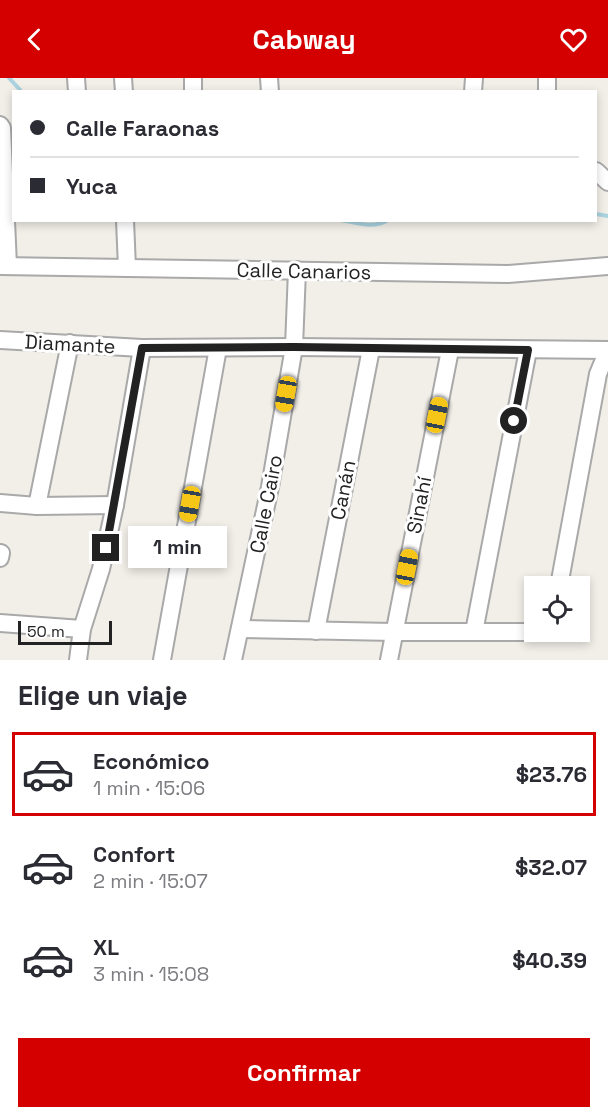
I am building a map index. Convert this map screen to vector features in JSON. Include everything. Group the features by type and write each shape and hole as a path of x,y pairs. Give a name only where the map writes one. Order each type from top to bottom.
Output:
{"street":[{"path":"0,125 2,128 4,266"},
{"path":"125,222 127,268"},
{"name":"Calle Canarios","path":"4,266 508,274 608,266"},
{"name":"Calle Cairo","path":"233,660 270,487 294,347 297,270"},
{"name":"Diamante","path":"0,340 142,348 608,350"},
{"path":"38,506 70,343"},
{"path":"78,660 82,629 101,570 115,505 142,348"},
{"path":"162,660 218,348"},
{"name":"Canán","path":"316,631 371,349"},
{"name":"Sinahí","path":"389,660 450,350"},
{"path":"474,632 528,350"},
{"path":"561,576 598,374 608,350"},
{"path":"0,503 38,506 115,505"},
{"path":"0,623 82,629"},
{"path":"240,629 524,632"}],"waterway":[{"path":"9,78 20,90"},
{"path":"597,214 608,216"},
{"path":"350,222 371,225 385,222"}],"route":[{"path":"106,548 142,348 528,350 514,421"}]}
